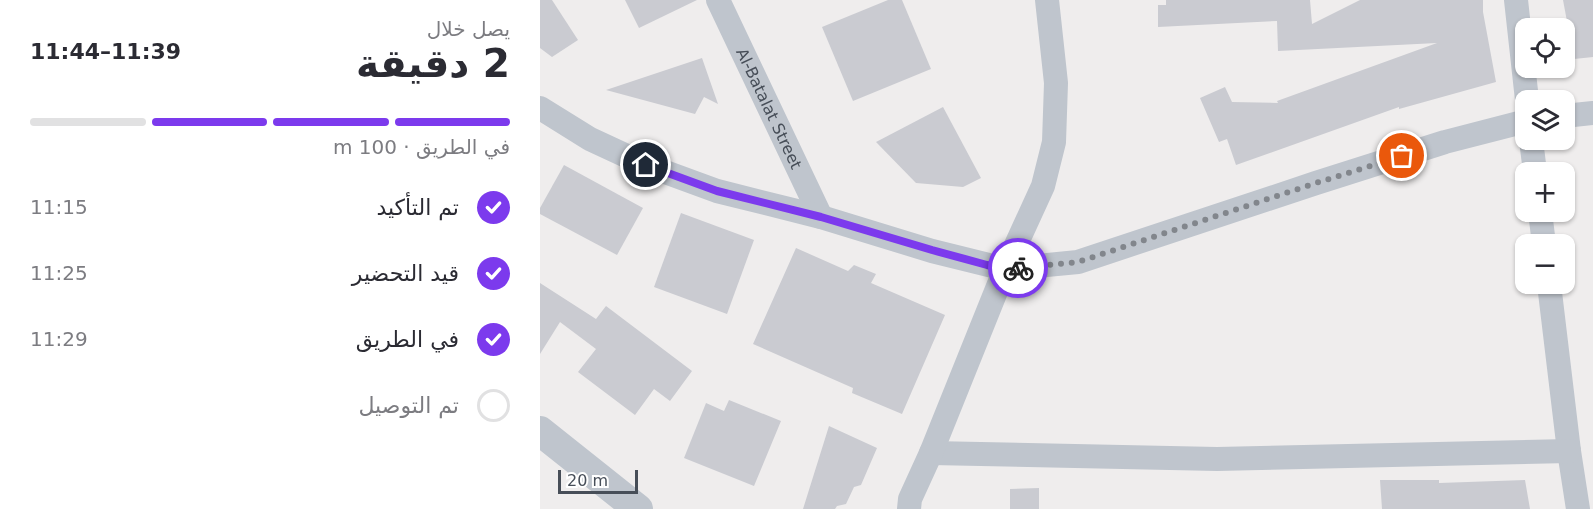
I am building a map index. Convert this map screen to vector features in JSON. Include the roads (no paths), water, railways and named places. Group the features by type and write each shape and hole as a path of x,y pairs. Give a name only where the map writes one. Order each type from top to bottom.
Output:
{"street":[{"name":"Al-Batalat Street","path":"718,0 821,217"},
{"path":"905,506 931,453 1005,269 1043,186 1054,142 1056,83 1047,0"},
{"path":"1516,0 1526,90"},
{"path":"540,108 590,139 717,191 821,217 1005,269 1078,262 1445,142 1515,124"},
{"path":"1575,115 1593,113"},
{"path":"1550,294 1578,509"},
{"path":"540,431 630,505"},
{"path":"931,453 1217,459 1569,451"}]}
